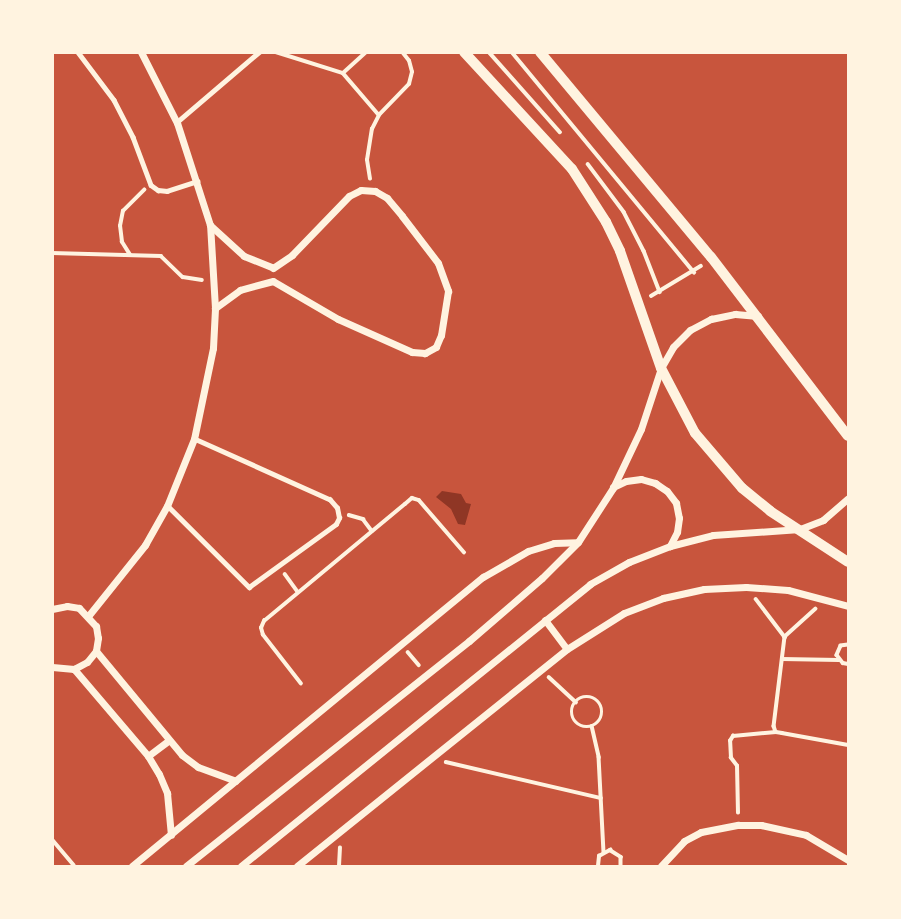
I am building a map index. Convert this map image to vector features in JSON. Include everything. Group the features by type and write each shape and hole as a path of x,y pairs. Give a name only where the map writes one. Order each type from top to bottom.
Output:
{"street":[{"path":"89,615 145,545 167,506 194,439 206,394 215,308 210,225 198,181 177,123 141,52"},
{"path":"464,52 572,169 606,222 639,301 661,368 688,423 717,462 770,511 849,562"},
{"path":"540,52 711,257 849,436"},
{"path":"215,308 240,290 273,281 338,319 412,352 425,353 436,347 441,335 448,291 445,276 402,216 387,198 375,191 361,190 349,196 292,255 273,268"},
{"path":"210,225 244,256 273,268"},
{"path":"273,268 273,281"},
{"path":"186,866 511,606 578,542 613,488 640,429 661,368 673,347 690,330 711,319 735,314 758,316"},
{"path":"613,488 626,481 641,479 655,482 667,491 676,503 679,518 677,532 670,546"},
{"path":"241,866 590,584 629,562 670,546 713,535 800,529 823,520 849,498"},
{"path":"132,866 504,562 554,542 578,542"},
{"path":"297,866 566,649 624,612 663,598 704,589 746,587 788,590 829,598 849,606"},
{"path":"52,667 74,669 87,662 96,651 96,626 89,615 79,608 53,608"},
{"path":"545,620 566,649"},
{"path":"96,651 169,740 198,767 236,781"},
{"path":"74,669 148,757 167,793 171,835"},
{"path":"148,757 169,740"},
{"path":"661,866 684,841 701,832 738,825 761,825 806,835 849,860"}],"lane":[{"path":"78,52 114,100 133,137 151,185 167,191 198,181"},
{"path":"177,123 259,52"},
{"path":"167,506 244,584 252,586 336,524 339,517 330,500 194,439"}],"path":[{"path":"276,52 343,73 379,115"},
{"path":"294,59 296,52"},
{"path":"343,73 366,52"},
{"path":"375,191 369,176 368,144 379,115 410,84 409,61 402,52"},
{"path":"512,52 694,272"},
{"path":"130,256 121,234 123,211 151,185"},
{"path":"52,253 162,256 183,277 214,282"},
{"path":"639,301 694,272 711,257"},
{"path":"301,684 263,635 261,628 264,621 412,498 419,500 464,552"},
{"path":"339,517 351,515 363,519 372,531"},
{"path":"279,566 298,592"},
{"path":"746,587 785,636"},
{"path":"776,732 774,726 785,636 829,598"},
{"path":"402,644 427,675"},
{"path":"839,660 838,650 849,645"},
{"path":"782,659 839,660 849,664"},
{"path":"541,670 576,702"},
{"path":"576,702 588,697 599,704 601,716 592,726"},
{"path":"576,702 572,715 575,720 579,725 592,726"},
{"path":"592,726 599,757 604,852"},
{"path":"738,825 737,766 731,758 730,741 733,736 776,732 849,745"},
{"path":"431,759 601,799"},
{"path":"52,839 74,864"},
{"path":"598,866 599,856 604,852 617,852 621,857 621,866"}],"shaded area":[{"path":"442,491 461,494 466,503 471,504 465,525 458,524 451,509 436,497"}]}
